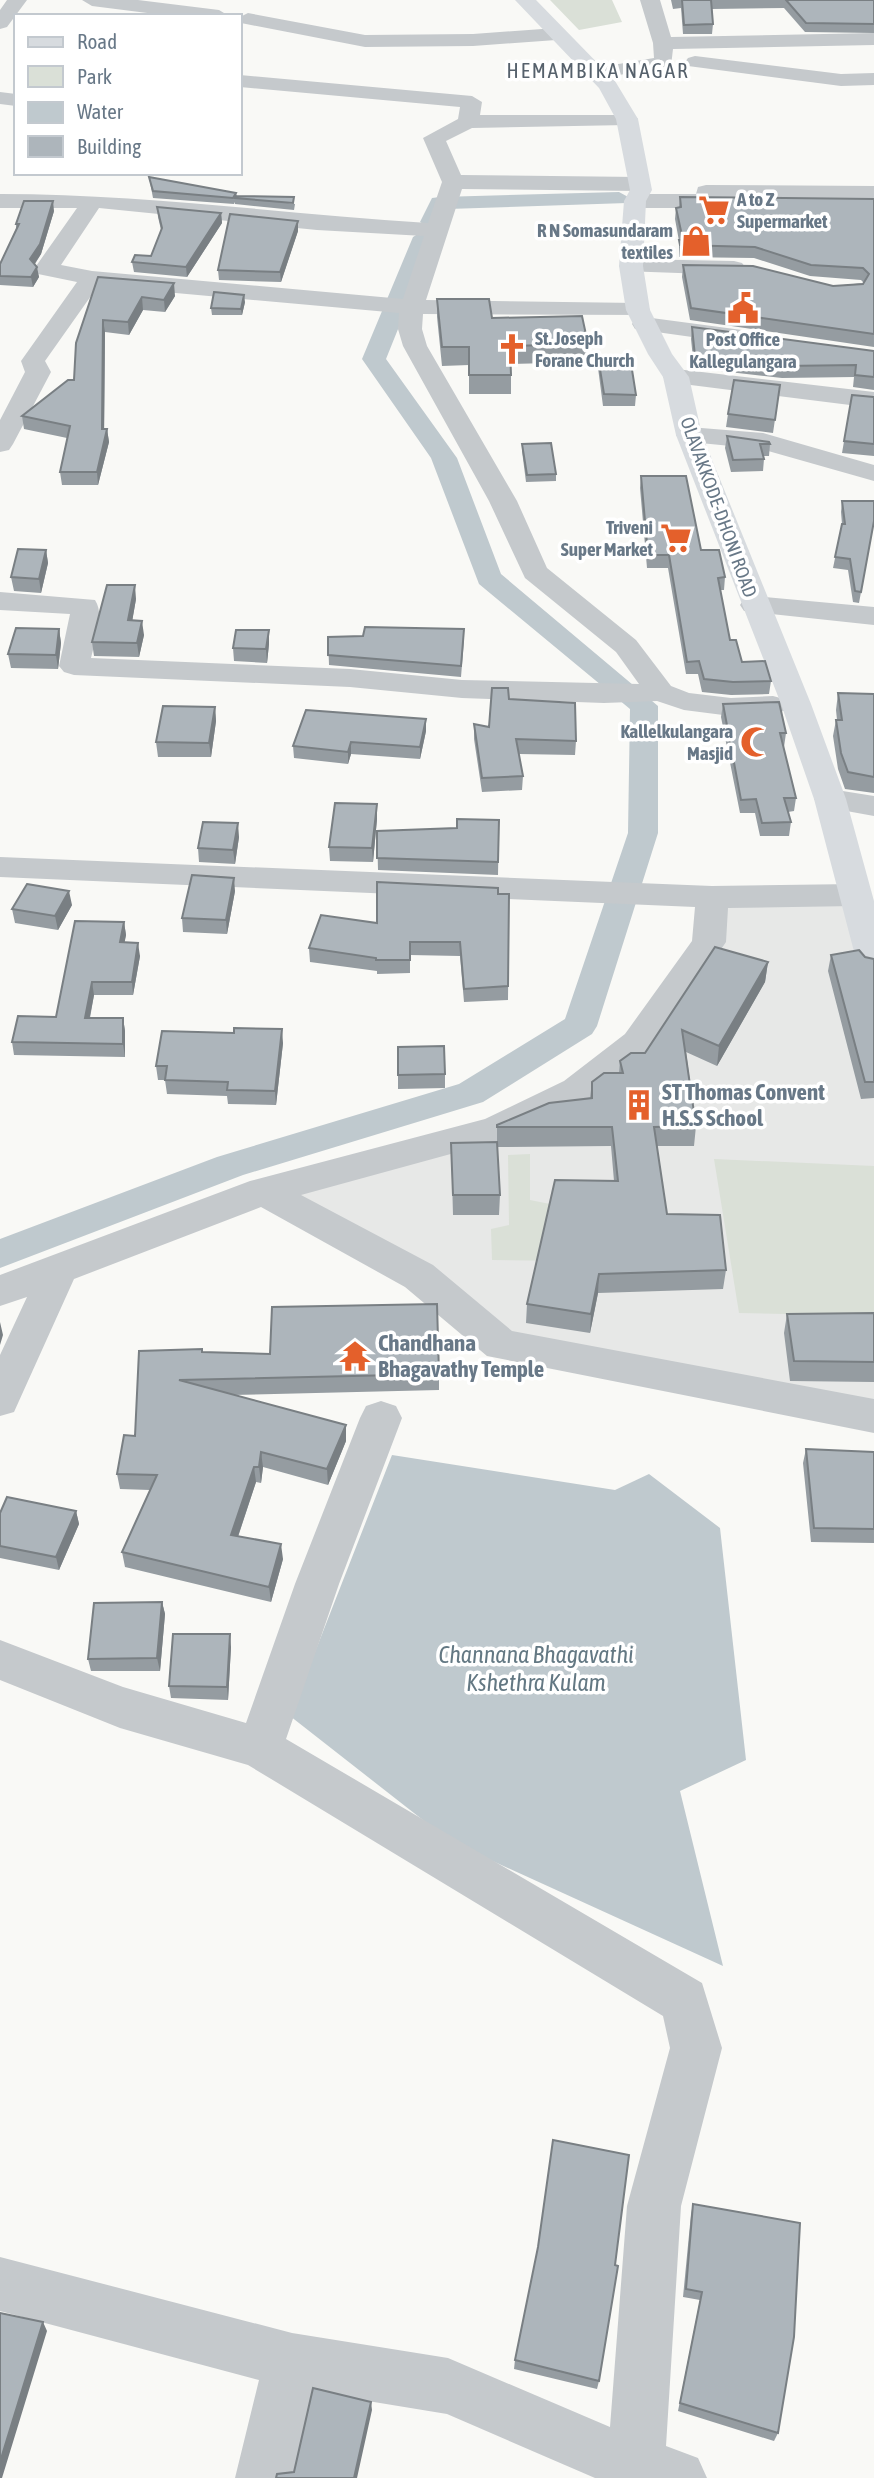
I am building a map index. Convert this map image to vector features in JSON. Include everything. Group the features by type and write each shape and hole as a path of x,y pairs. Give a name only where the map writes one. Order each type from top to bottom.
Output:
{"main road":[{"name":"OLAVAKKODE-DHONI ROAD","path":"525,0 608,85 627,119 638,192 631,266 641,317 677,377 689,435 718,503 754,606 796,705 830,799 874,963"}],"street":[{"path":"0,23 18,0"},
{"path":"92,0 133,11 185,14"},
{"path":"650,0 664,53"},
{"path":"245,24 365,41 473,40 556,34"},
{"path":"596,73 664,53 874,39"},
{"path":"664,53 699,62 841,80 874,79"},
{"path":"242,81 472,102 468,122"},
{"path":"627,119 468,122 434,138 453,183 412,307 410,329 415,346 503,501 535,572 626,646 660,692"},
{"path":"4,201 24,183"},
{"path":"453,183 874,201"},
{"path":"638,192 874,193"},
{"path":"4,201 93,201 317,223 440,226"},
{"path":"93,201 46,269 92,278 412,307 641,317 766,340"},
{"path":"631,266 754,268"},
{"path":"0,444 38,372 22,361 92,278"},
{"path":"677,377 874,400"},
{"path":"689,435 763,441 874,472"},
{"path":"0,601 85,606 83,632 74,666 604,694 660,692 684,701 731,707 796,705"},
{"path":"754,606 874,616"},
{"path":"830,799 874,806"},
{"path":"0,867 712,897 855,895"},
{"path":"0,1292 263,1191 496,1129 578,1090 638,1043 709,942 712,897"},
{"path":"263,1191 419,1276 501,1345 874,1416"},
{"path":"0,1400 59,1269"},
{"path":"260,1748 317,1584 381,1418"},
{"path":"0,1660 120,1707 260,1748 684,2001 696,2048 654,2206 650,2474 448,2386 292,2361 0,2284"},
{"path":"264,2478 292,2361"}],"shaded area":[{"path":"855,895 874,963 874,1416 501,1345 263,1191 577,1090 697,961 712,897"}],"green space":[{"path":"550,0 612,0 622,22 579,30"},
{"path":"530,1154 530,1200 570,1208 569,1261 492,1260 491,1229 509,1225 508,1155"},
{"path":"714,1159 874,1166 874,1316 739,1313"}],"water":[{"name":"Channana Bhagavathi Kshethra Kulam","path":"392,1455 615,1490 649,1474 720,1528 746,1760 680,1791 723,1966 451,1842 290,1716"}],"building":[{"path":"682,0 711,0 713,24 684,25"},
{"path":"786,0 874,0 874,24 806,23"},
{"path":"149,177 236,193 233,198 153,191"},
{"path":"235,196 294,197 293,203"},
{"path":"680,197 874,199 874,334 691,308 683,265 753,266 833,286 863,284 869,274 863,268 811,265 755,247 680,245 679,240 683,240 676,208 681,207"},
{"path":"24,201 53,201 40,244 30,259 37,267 31,277 0,276 0,264 19,224 16,224"},
{"path":"157,207 221,213 186,267 132,262 135,255 151,256 162,228"},
{"path":"230,214 298,221 280,272 218,270"},
{"path":"98,277 174,283 164,300 142,297 128,322 103,320 102,429 107,429 97,472 60,472 70,426 22,416 68,380 74,380 76,343"},
{"path":"214,292 244,295 241,309 211,308"},
{"path":"437,299 489,299 492,318 582,316 588,344 510,346 511,375 469,375 469,347 442,347"},
{"path":"692,327 874,351 874,377 855,375 856,365 783,366 695,356"},
{"path":"598,357 630,357 636,395 604,394"},
{"path":"734,380 780,385 775,420 728,414"},
{"path":"852,395 874,397 874,444 844,441"},
{"path":"727,436 770,444 760,444 764,459 733,460"},
{"path":"551,443 556,474 527,475 522,444"},
{"path":"641,476 686,476 701,550 719,550 725,577 718,578 730,640 736,640 742,662 765,661 771,681 733,682 704,679 699,661 687,662 669,555 648,555"},
{"path":"842,501 874,501 874,521 861,592 855,591 850,559 835,557 842,524 845,524"},
{"path":"18,549 46,550 39,579 11,577"},
{"path":"107,585 135,585 128,620 142,621 137,643 92,642"},
{"path":"365,627 464,629 461,666 328,655 328,637 363,636"},
{"path":"16,628 59,629 56,655 8,654"},
{"path":"236,630 269,630 266,649 233,648"},
{"path":"492,688 508,688 509,699 575,703 576,741 516,739 523,776 482,778 474,724 489,727"},
{"path":"838,693 874,694 874,777 848,772 841,753 836,720 842,720"},
{"path":"779,702 786,733 780,733 796,798 784,798 791,822 762,823 756,799 741,800 723,704"},
{"path":"163,706 215,707 209,743 156,742"},
{"path":"306,710 426,719 420,747 351,742 348,752 293,746"},
{"path":"335,803 377,804 372,848 329,847"},
{"path":"457,819 499,820 498,862 377,858 377,831 457,828"},
{"path":"203,822 238,823 233,850 198,848"},
{"path":"192,875 234,878 226,920 182,918"},
{"path":"377,882 498,888 498,894 509,894 508,986 464,989 460,942 410,942 410,960 376,960 309,948 321,915 377,923"},
{"path":"27,884 69,891 55,916 12,909"},
{"path":"75,921 124,922 120,942 138,943 132,982 92,982 85,1018 123,1018 123,1044 12,1042 18,1016 56,1017"},
{"path":"715,947 768,962 719,1046 682,1030 696,1126 654,1127 667,1214 720,1215 726,1270 599,1274 591,1314 527,1304 555,1180 618,1181 612,1127 497,1125 549,1103 592,1098 592,1082 604,1073 623,1073 620,1061 631,1053 645,1053"},
{"path":"859,950 865,957 874,959 874,1082 865,1082 831,955"},
{"path":"234,1028 282,1029 275,1091 227,1090 228,1082 165,1080 167,1066 156,1066 162,1031 234,1033"},
{"path":"444,1046 445,1074 398,1075 398,1047"},
{"path":"497,1142 500,1195 453,1195 451,1143"},
{"path":"437,1304 439,1374 179,1380 346,1425 327,1469 261,1452 259,1467 254,1467 231,1535 281,1544 269,1587 122,1552 157,1475 117,1474 124,1435 135,1436 139,1351 202,1349 202,1352 270,1354 272,1307"},
{"path":"874,1313 874,1362 794,1361 787,1314"},
{"path":"806,1449 874,1452 874,1529 814,1528"},
{"path":"7,1497 76,1511 56,1557 0,1546 0,1513"},
{"path":"162,1602 157,1658 88,1659 94,1603"},
{"path":"173,1634 230,1634 227,1687 169,1686"},
{"path":"553,2140 629,2155 615,2265 618,2266 599,2381 515,2360 538,2247"},
{"path":"693,2204 800,2223 794,2337 778,2433 680,2403 702,2292 686,2289"},
{"path":"0,2313 43,2322 0,2462"},
{"path":"313,2388 371,2402 354,2478 276,2478 277,2474 294,2472"}],"waterway":[{"path":"431,222 440,203 619,198"},
{"path":"0,1254 230,1166 471,1093 580,1026 643,833 644,706 489,578 444,458 374,359 403,282 424,237"}],"place":[{"name":"A to Z Supermarket","path":"714,210"},
{"name":"R N Somasundaram textiles","path":"696,241"},
{"name":"Post Office Kallegulangara","path":"743,308"},
{"name":"St. Joseph Forane Church","path":"512,349"},
{"name":"Triveni Super Market","path":"676,538"},
{"name":"Kallelkulangara Masjid","path":"756,742"},
{"name":"ST Thomas Convent H.S.S School","path":"639,1105"},
{"name":"Chandhana Bhagavathy Temple","path":"355,1356"}],"district":[{"name":"HEMAMBIKA NAGAR","path":"598,71"}]}
